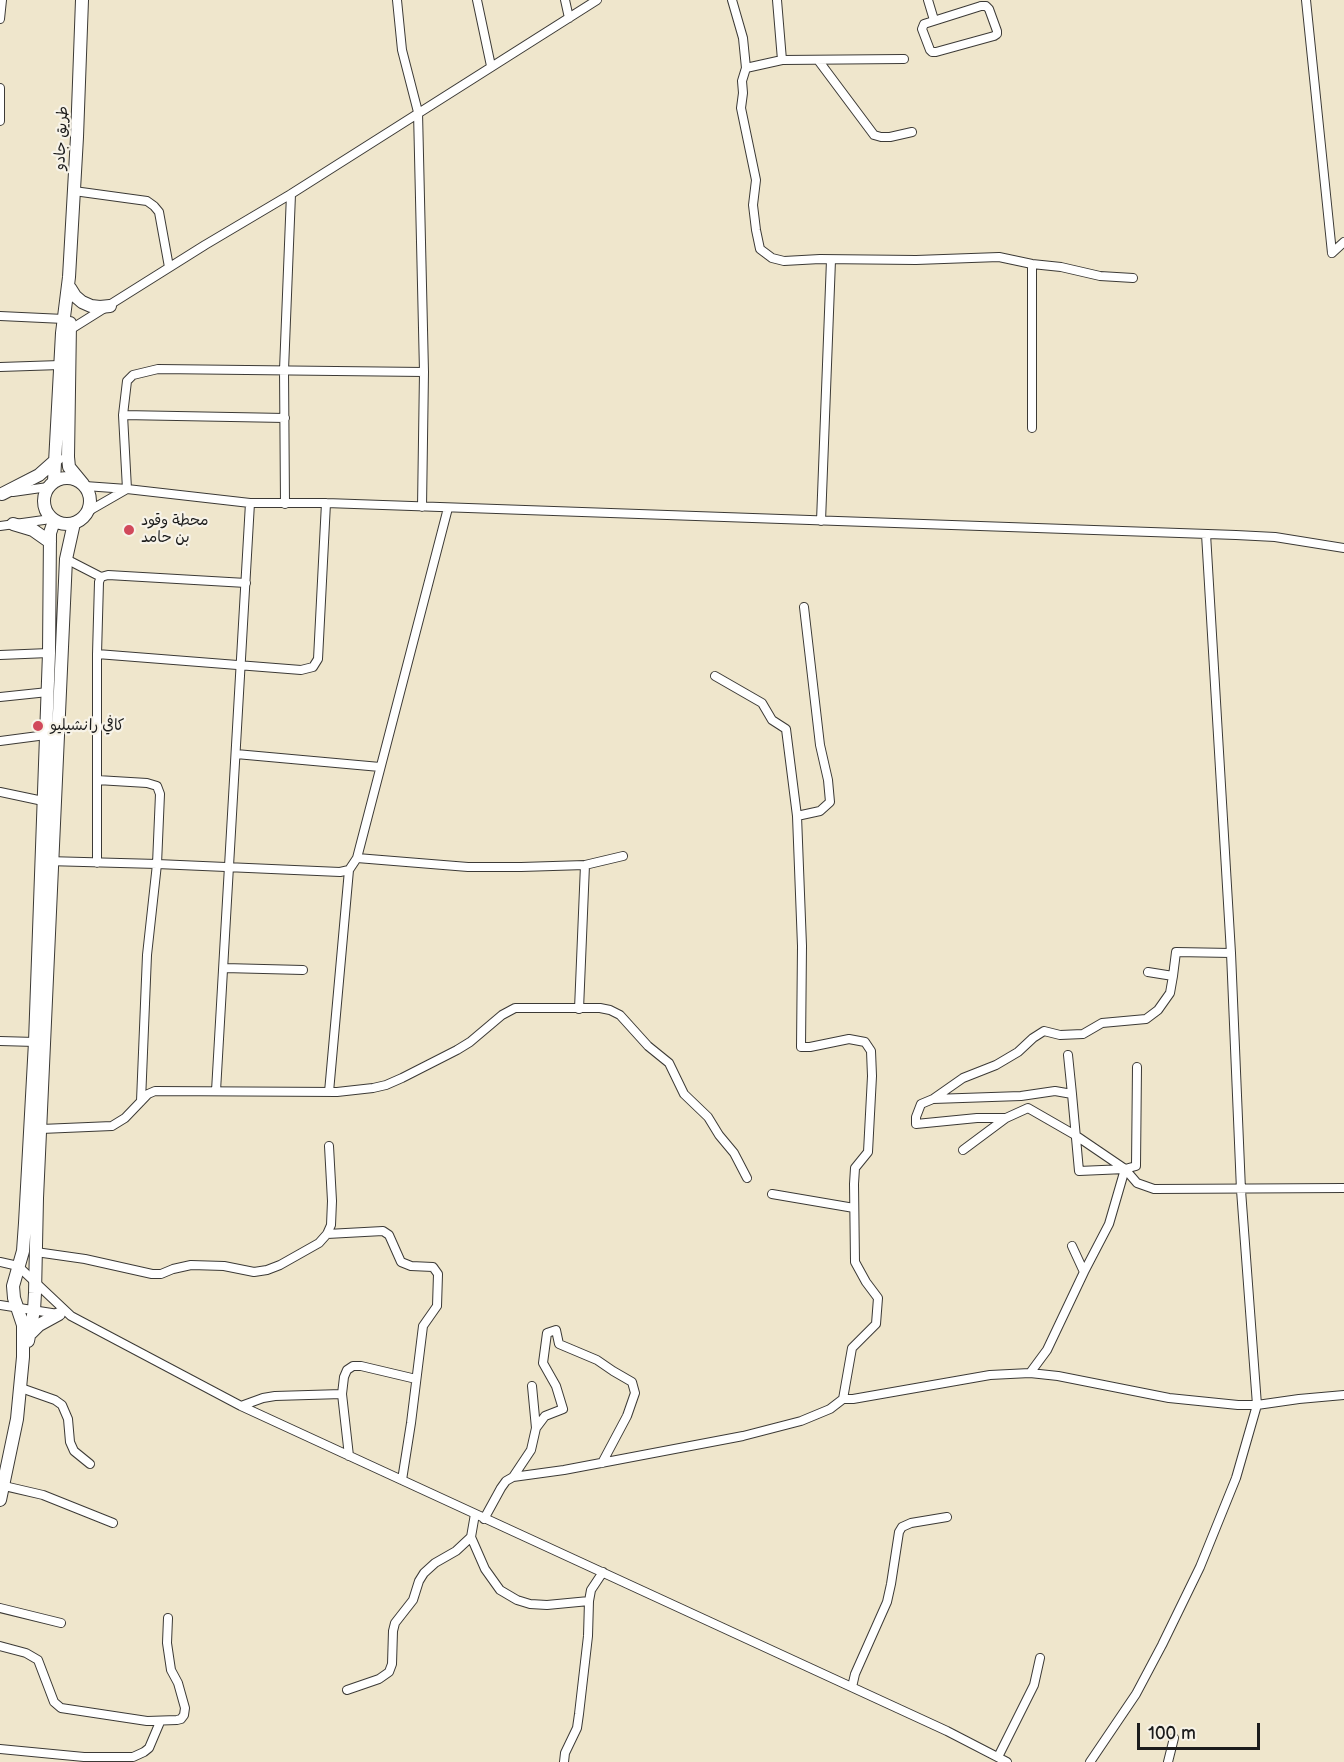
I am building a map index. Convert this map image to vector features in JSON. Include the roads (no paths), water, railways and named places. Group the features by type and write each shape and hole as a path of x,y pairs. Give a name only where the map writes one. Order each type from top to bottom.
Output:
{"highway":[{"name":"طريق جادو","path":"82,0 66,331 69,467 84,485"},
{"name":"طريق جادو","path":"51,484 57,459 60,365 66,331 64,319 69,282"},
{"path":"69,282 75,296 82,302 100,308 110,306"},
{"path":"1,494 39,475 57,459"},
{"path":"64,477 84,485 90,502 87,512 80,520 64,524 52,520 43,503 43,497 51,484 64,477"},
{"path":"23,1357 31,1333 34,1310 41,1130 47,862 43,801 52,520"},
{"path":"0,1500 21,1388 23,1325 14,1298 13,1286 23,1251 34,1042 66,559 74,523"},
{"path":"6,525 33,530 50,542"},
{"path":"31,1333 39,1325 65,1315"}],"street":[{"path":"0,19 2,0"},
{"path":"397,0 402,50 418,112 424,372 422,507"},
{"path":"477,0 491,66"},
{"path":"565,0 569,18"},
{"path":"66,331 291,194 597,0"},
{"path":"732,0 743,38 746,68 742,81 741,108 756,180 753,205 760,249 772,258 784,261 999,257 1100,276 1133,278"},
{"path":"777,0 782,60"},
{"path":"928,0 934,20"},
{"path":"1306,0 1332,254 1344,242"},
{"path":"986,6 997,34 932,52 922,28 924,24 934,20 986,6"},
{"path":"746,68 782,60 904,59"},
{"path":"819,60 874,135 890,137 912,132"},
{"path":"0,88 0,121"},
{"path":"74,191 147,201 154,206 159,212 169,267"},
{"path":"285,504 285,370 291,194"},
{"path":"821,521 831,260"},
{"path":"1032,264 1032,428"},
{"path":"0,316 64,319"},
{"path":"0,367 60,365"},
{"path":"128,489 123,415 127,381 133,375 158,369 424,372"},
{"path":"123,415 285,418"},
{"path":"1,494 51,484"},
{"path":"84,485 250,503 326,503 1206,534 1275,537 1344,548"},
{"path":"87,512 128,489"},
{"path":"216,1091 250,503"},
{"path":"97,654 302,670 313,667 318,659 326,503"},
{"path":"328,1092 349,870 357,858 448,507"},
{"path":"6,525 52,520"},
{"path":"1090,1762 1136,1694 1200,1566 1236,1478 1257,1405 1241,1190 1231,953 1206,534"},
{"path":"66,559 101,577 108,575 246,583"},
{"path":"97,863 97,654 101,577"},
{"path":"797,816 820,811 830,802 828,780 820,746 804,607"},
{"path":"0,655 49,653"},
{"path":"715,676 762,703 772,720 786,729 797,816 802,946 801,1047 849,1039 865,1042 871,1051 868,1152 855,1168 854,1208 855,1262 878,1298 876,1324 852,1348 843,1399"},
{"path":"0,697 48,692"},
{"path":"0,741 46,735"},
{"path":"236,754 381,766"},
{"path":"97,780 147,783 157,786 160,794 157,864 147,955 141,1101"},
{"path":"0,792 43,801"},
{"path":"357,858 468,867 521,867 585,865 623,856"},
{"path":"47,862 340,872 349,870"},
{"path":"579,1009 585,865"},
{"path":"1006,1118 916,1124 921,1104 933,1099 963,1077 996,1065 1018,1052 1044,1031 1060,1035 1083,1034 1102,1023 1146,1019 1158,1010 1170,993 1176,952 1231,953"},
{"path":"224,968 303,970"},
{"path":"1148,972 1173,976"},
{"path":"41,1130 112,1126 125,1118 148,1094 155,1090 328,1092 365,1090 394,1082 457,1050 502,1015 515,1008 610,1010 621,1015 648,1046 669,1063 684,1094 708,1117 734,1154 747,1178"},
{"path":"0,1041 34,1042"},
{"path":"1068,1054 1079,1171 1125,1169 1136,1166 1137,1067"},
{"path":"933,1099 1021,1096 1055,1091 1072,1094"},
{"path":"963,1150 1006,1118 1028,1108 1075,1135 1125,1169 1137,1183 1154,1189 1344,1188"},
{"path":"36,1252 85,1259 152,1274 202,1264 254,1272 267,1270 319,1243 327,1234 331,1225 332,1200 329,1146"},
{"path":"1030,1373 1047,1350 1109,1224 1125,1169"},
{"path":"772,1194 854,1208"},
{"path":"327,1234 383,1231 389,1235 401,1262 406,1265 433,1267 439,1279 438,1298 434,1312 423,1326 402,1480"},
{"path":"1072,1246 1084,1272"},
{"path":"0,1262 18,1266 35,1281 65,1315"},
{"path":"0,1305 65,1315 241,1406 956,1735 1007,1762"},
{"path":"536,1428 545,1416 563,1409 556,1386 543,1364 547,1333 556,1330 559,1344 597,1359 632,1382 635,1393 627,1416 602,1463"},
{"path":"349,1456 342,1394 347,1370 353,1365 361,1366 416,1379"},
{"path":"484,1519 501,1488 513,1477 705,1444 801,1420 830,1409 843,1399 990,1375 1030,1373 1074,1378 1108,1387 1169,1398 1216,1403 1257,1405 1344,1395"},
{"path":"513,1477 531,1450 536,1428 532,1386"},
{"path":"21,1388 55,1400 62,1405 68,1419 70,1442 74,1451 90,1464"},
{"path":"241,1406 275,1396 342,1394"},
{"path":"2,1485 43,1495 113,1523"},
{"path":"475,1514 471,1538 485,1569 500,1590 517,1600 530,1604 547,1605 589,1601"},
{"path":"852,1687 855,1674 887,1602 898,1532 902,1527 911,1523 947,1517"},
{"path":"347,1690 379,1679 389,1672 392,1664 395,1623 413,1600 419,1581 430,1567 456,1551 471,1538"},
{"path":"564,1762 565,1753 577,1728 591,1590 603,1572"},
{"path":"0,1608 61,1623"},
{"path":"0,1646 26,1653 38,1660 54,1702 61,1708 160,1722 181,1719 185,1712 184,1702 171,1670 168,1618"},
{"path":"998,1756 1034,1685 1040,1658"},
{"path":"0,1749 58,1758 112,1760 133,1757 149,1748 160,1722"},
{"path":"1168,1762 1174,1738"}],"place":[{"name":"محطة وقود بن حامد","path":"129,530"},
{"name":"كافي رانشيليو","path":"38,726"}]}
